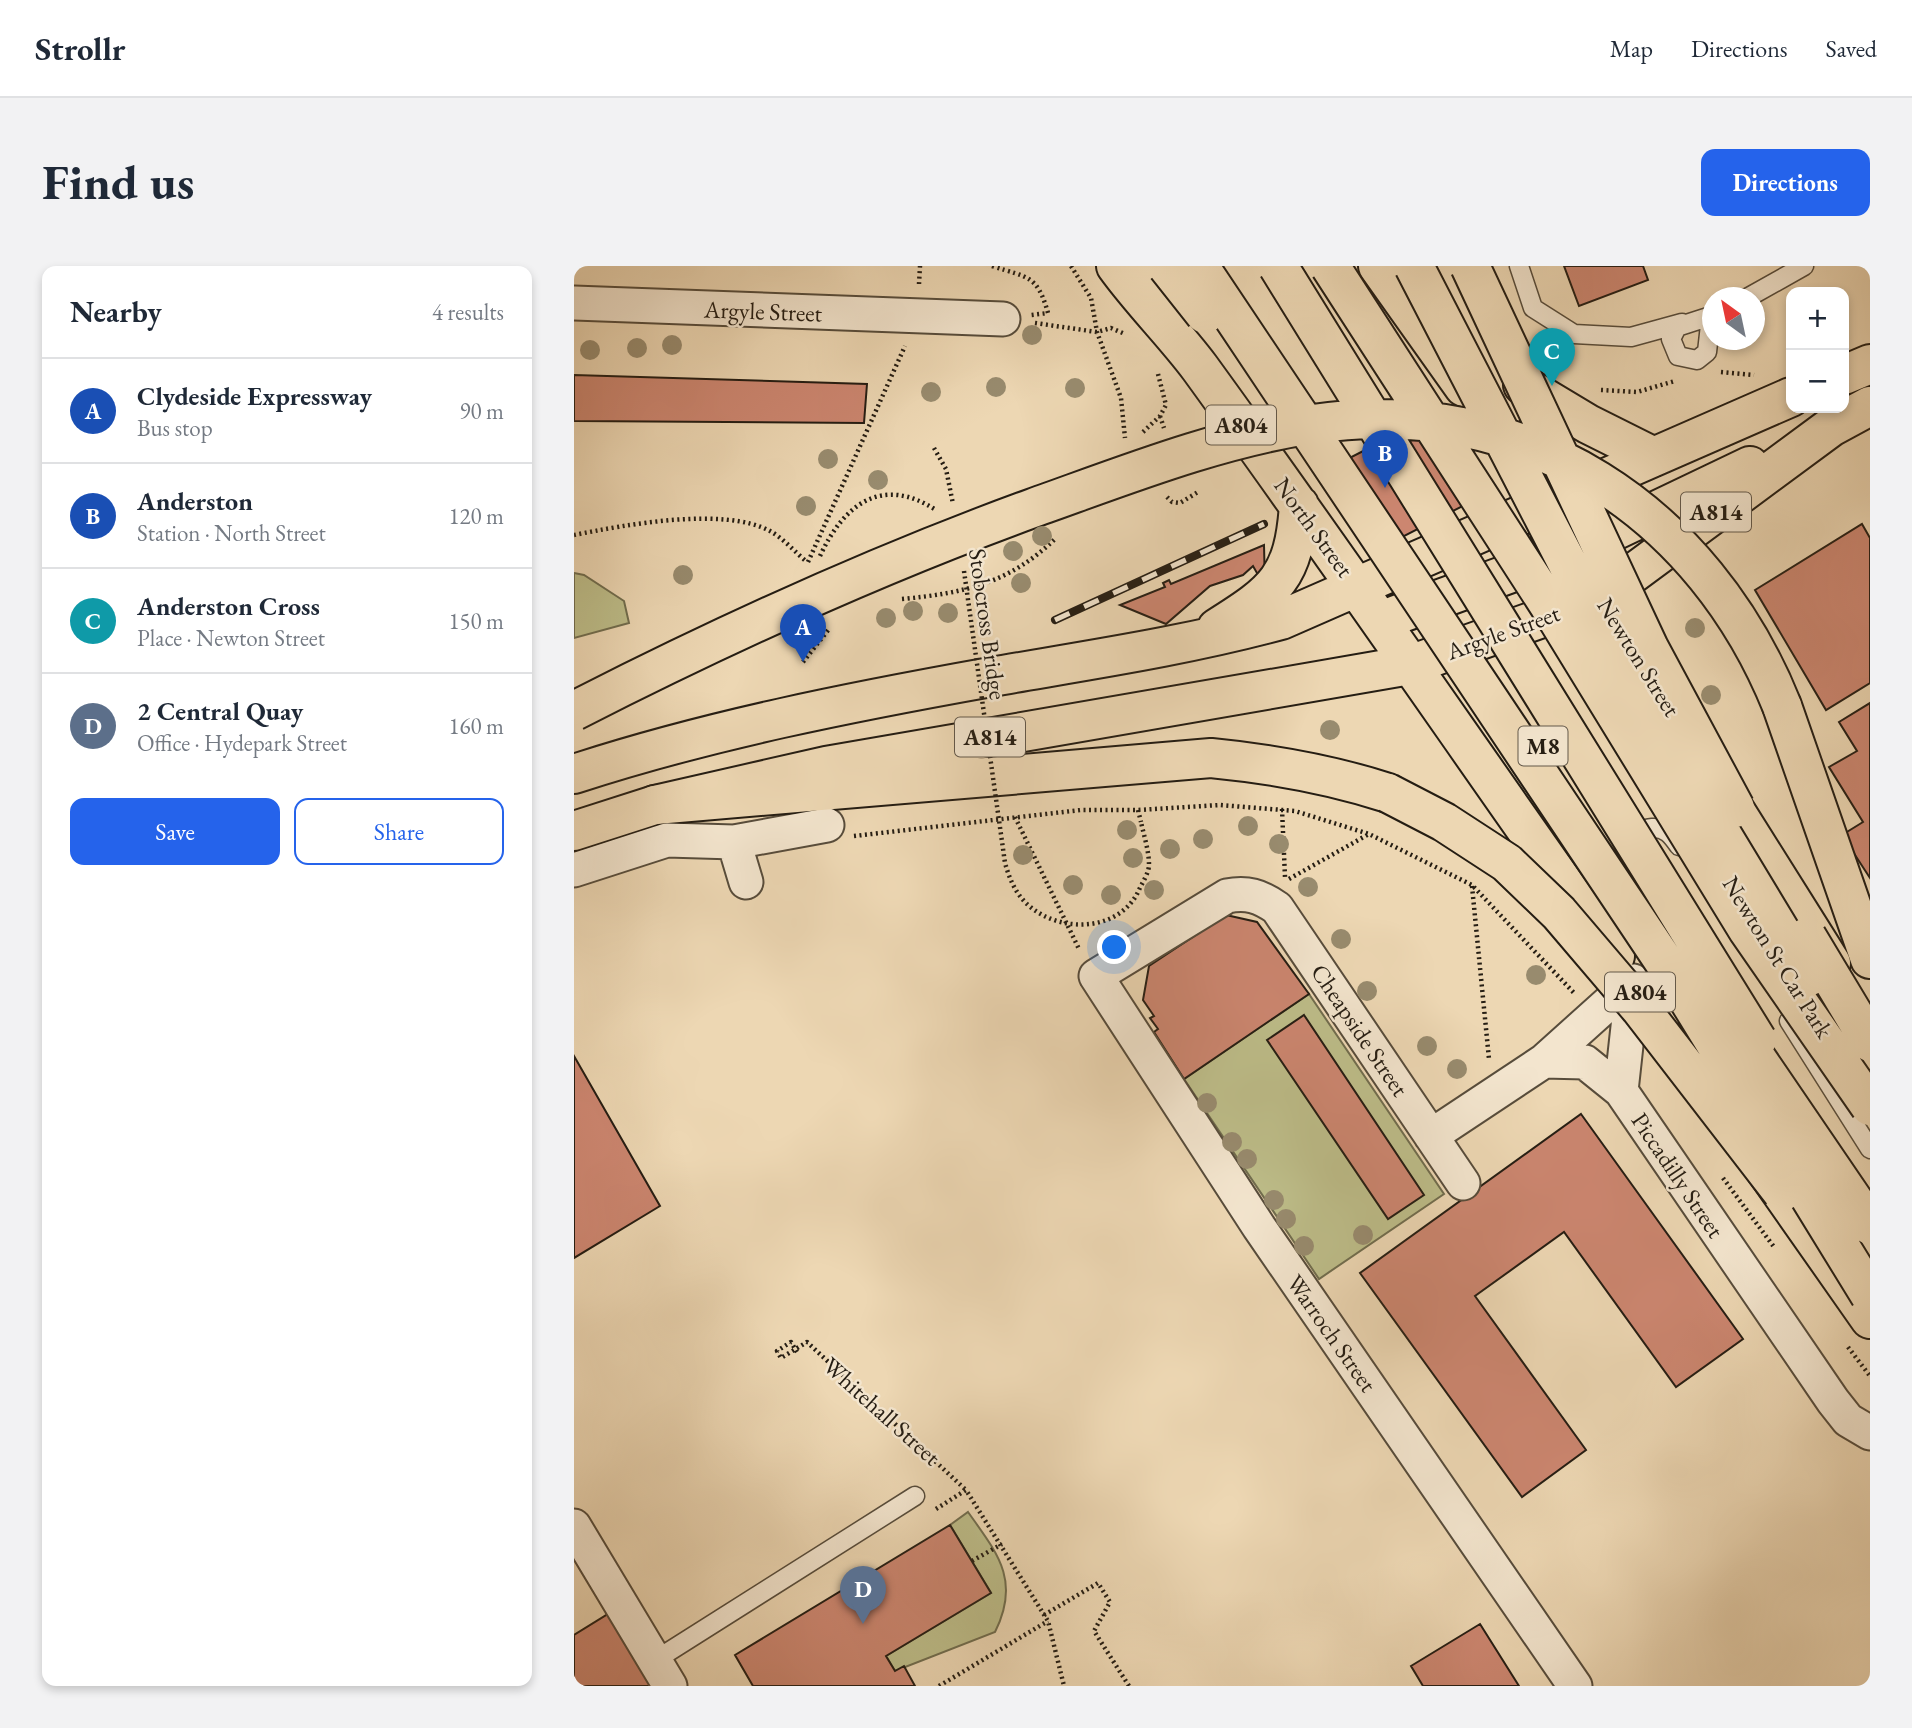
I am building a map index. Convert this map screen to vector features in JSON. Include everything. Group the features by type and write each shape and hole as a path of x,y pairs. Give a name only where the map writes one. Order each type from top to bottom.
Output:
{"main road":[{"name":"North Street","path":"1116,266 1144,304 1171,330 1358,589"},
{"path":"1154,266 1171,330"},
{"path":"1167,266 1318,446"},
{"path":"1199,266 1676,981 1870,1295"},
{"name":"M8","path":"1216,266 1870,1224"},
{"name":"M8","path":"1278,266 1870,1224"},
{"path":"1330,266 1549,605 1748,930 1870,1107"},
{"path":"1378,266 1547,502"},
{"path":"1414,266 1623,671 1776,921 1870,1085"},
{"name":"Newton Street","path":"1460,266 1523,385 1547,502 1601,597 1870,1026"},
{"path":"1470,266 1649,648 1767,867 1870,1042"},
{"path":"1849,373 1870,364"},
{"name":"A814","path":"574,774 635,754 878,699 1195,643 1282,620 1358,589 1547,502 1654,457 1778,384"},
{"path":"1523,385 1588,424 1654,457"},
{"name":"Argyle Street","path":"1410,665 1601,597 1831,427 1870,406"},
{"path":"574,711 648,673 872,572 978,528 1185,456 1314,424 1388,420 1468,430 1531,447 1607,487 1659,523 1726,598 1752,642 1782,706 1870,959"},
{"path":"1381,621 1574,550 1831,427"},
{"path":"1195,643 1248,609 1274,586 1288,566 1296,544 1299,505"},
{"name":"A804","path":"1358,589 1870,1318"},
{"name":"A814","path":"574,831 656,805 904,751 1410,665"},
{"path":"656,805 1211,758 1311,771 1388,793 1444,822 1507,863 1559,913 1640,1009 1798,1212 1870,1318"}],"street":[{"name":"Argyle Street","path":"574,303 918,316 952,332 1003,318"},
{"path":"574,870 667,840 734,842 827,825"},
{"path":"734,842 746,882"},
{"path":"1096,976 1227,896 1264,891"},
{"name":"Cheapside Street","path":"1264,891 1463,1183"},
{"path":"1432,1136 1544,1061 1626,972"},
{"path":"1621,1091 1626,972"},
{"name":"Warroch Street","path":"1096,976 1259,1227 1575,1686"},
{"name":"Piccadilly Street","path":"1544,1061 1585,1062 1621,1091 1833,1401 1848,1420 1870,1433"},
{"path":"574,1526 662,1674"}],"lane":[{"path":"1520,266 1533,308 1574,334 1631,337 1702,318"},
{"path":"1765,288 1804,266"},
{"path":"1682,323 1672,332 1673,351 1684,360 1697,360 1706,350"},
{"path":"1689,862 1714,778"},
{"name":"Newton St Car Park","path":"1626,972 1631,850 1637,835 1650,828 1665,830 1689,862 1870,1149"},
{"path":"662,1674 915,1496"}],"path":[{"path":"992,266 1031,278 1039,286 1048,313"},
{"path":"1003,318 1097,332 1091,298 1071,266"},
{"path":"574,536 624,525 719,518 770,531 807,562 873,423 918,316"},
{"path":"1126,446 1160,416 1166,405 1156,369"},
{"path":"1711,371 1752,375 1778,384"},
{"path":"1598,389 1637,392 1686,378"},
{"path":"934,448 946,469 953,511"},
{"path":"1163,487 1172,502 1180,503 1198,492"},
{"path":"820,558 832,530 851,511 875,495 898,493 915,498 946,517"},
{"name":"Stobcross Bridge","path":"963,559 1005,863 1017,892 1026,903 1046,918 1063,924 1095,924 1133,904 1149,867 1138,810 1081,810 1015,817"},
{"path":"1264,891 1282,809"},
{"path":"827,825 853,836 1015,817 1069,934 1096,976"},
{"path":"1264,891 1370,834"},
{"path":"1472,885 1493,1095"},
{"name":"Whitehall Street","path":"796,1351 807,1342 966,1490"},
{"path":"931,1511 966,1490 1048,1621 1064,1686"},
{"path":"972,1561 1002,1544"},
{"path":"1044,1615 1098,1583 1110,1602 1094,1631 1129,1686"},
{"path":"939,1686 1048,1621"}],"green space":[{"path":"574,573 584,575 624,601 629,623 574,638"},
{"path":"1309,994 1444,1194 1319,1279 1184,1079"},
{"path":"968,1512 996,1554 1006,1582 1006,1597 995,1632 895,1671 886,1656 991,1593 950,1525"}],"building":[{"path":"1564,266 1643,266 1648,280 1579,306"},
{"path":"574,375 867,384 864,423 574,421"},
{"path":"1447,408 1490,492 1373,552 1330,468"},
{"path":"1862,524 1870,538 1870,683 1826,710 1755,590"},
{"path":"1264,545 1265,587 1253,566 1243,575 1210,586 1166,624 1120,605 1165,587 1163,583 1169,580 1171,584"},
{"path":"1870,703 1870,878 1842,835 1863,822 1829,767 1857,751 1839,722"},
{"path":"1226,915 1257,922 1309,994 1184,1079 1154,1032 1158,1029 1150,1018 1154,1016 1143,1000 1149,966"},
{"path":"1304,1015 1424,1195 1388,1219 1267,1040"},
{"path":"574,1056 660,1206 574,1258"},
{"path":"1581,1114 1743,1339 1676,1387 1564,1232 1475,1296 1586,1450 1522,1497 1360,1273"},
{"path":"950,1525 991,1593 886,1656 895,1671 904,1666 915,1686 753,1686 735,1655"},
{"path":"608,1614 652,1686 574,1686 574,1635"},
{"path":"1480,1624 1519,1686 1423,1686 1411,1666"}],"railway":[{"path":"1055,620 1264,524"}],"place":[{"name":"Anderston Cross","path":"1552,386"},
{"name":"Anderston","path":"1385,488"},
{"name":"Clydeside Expressway","path":"803,662"},
{"name":"2 Central Quay","path":"863,1624"}]}
